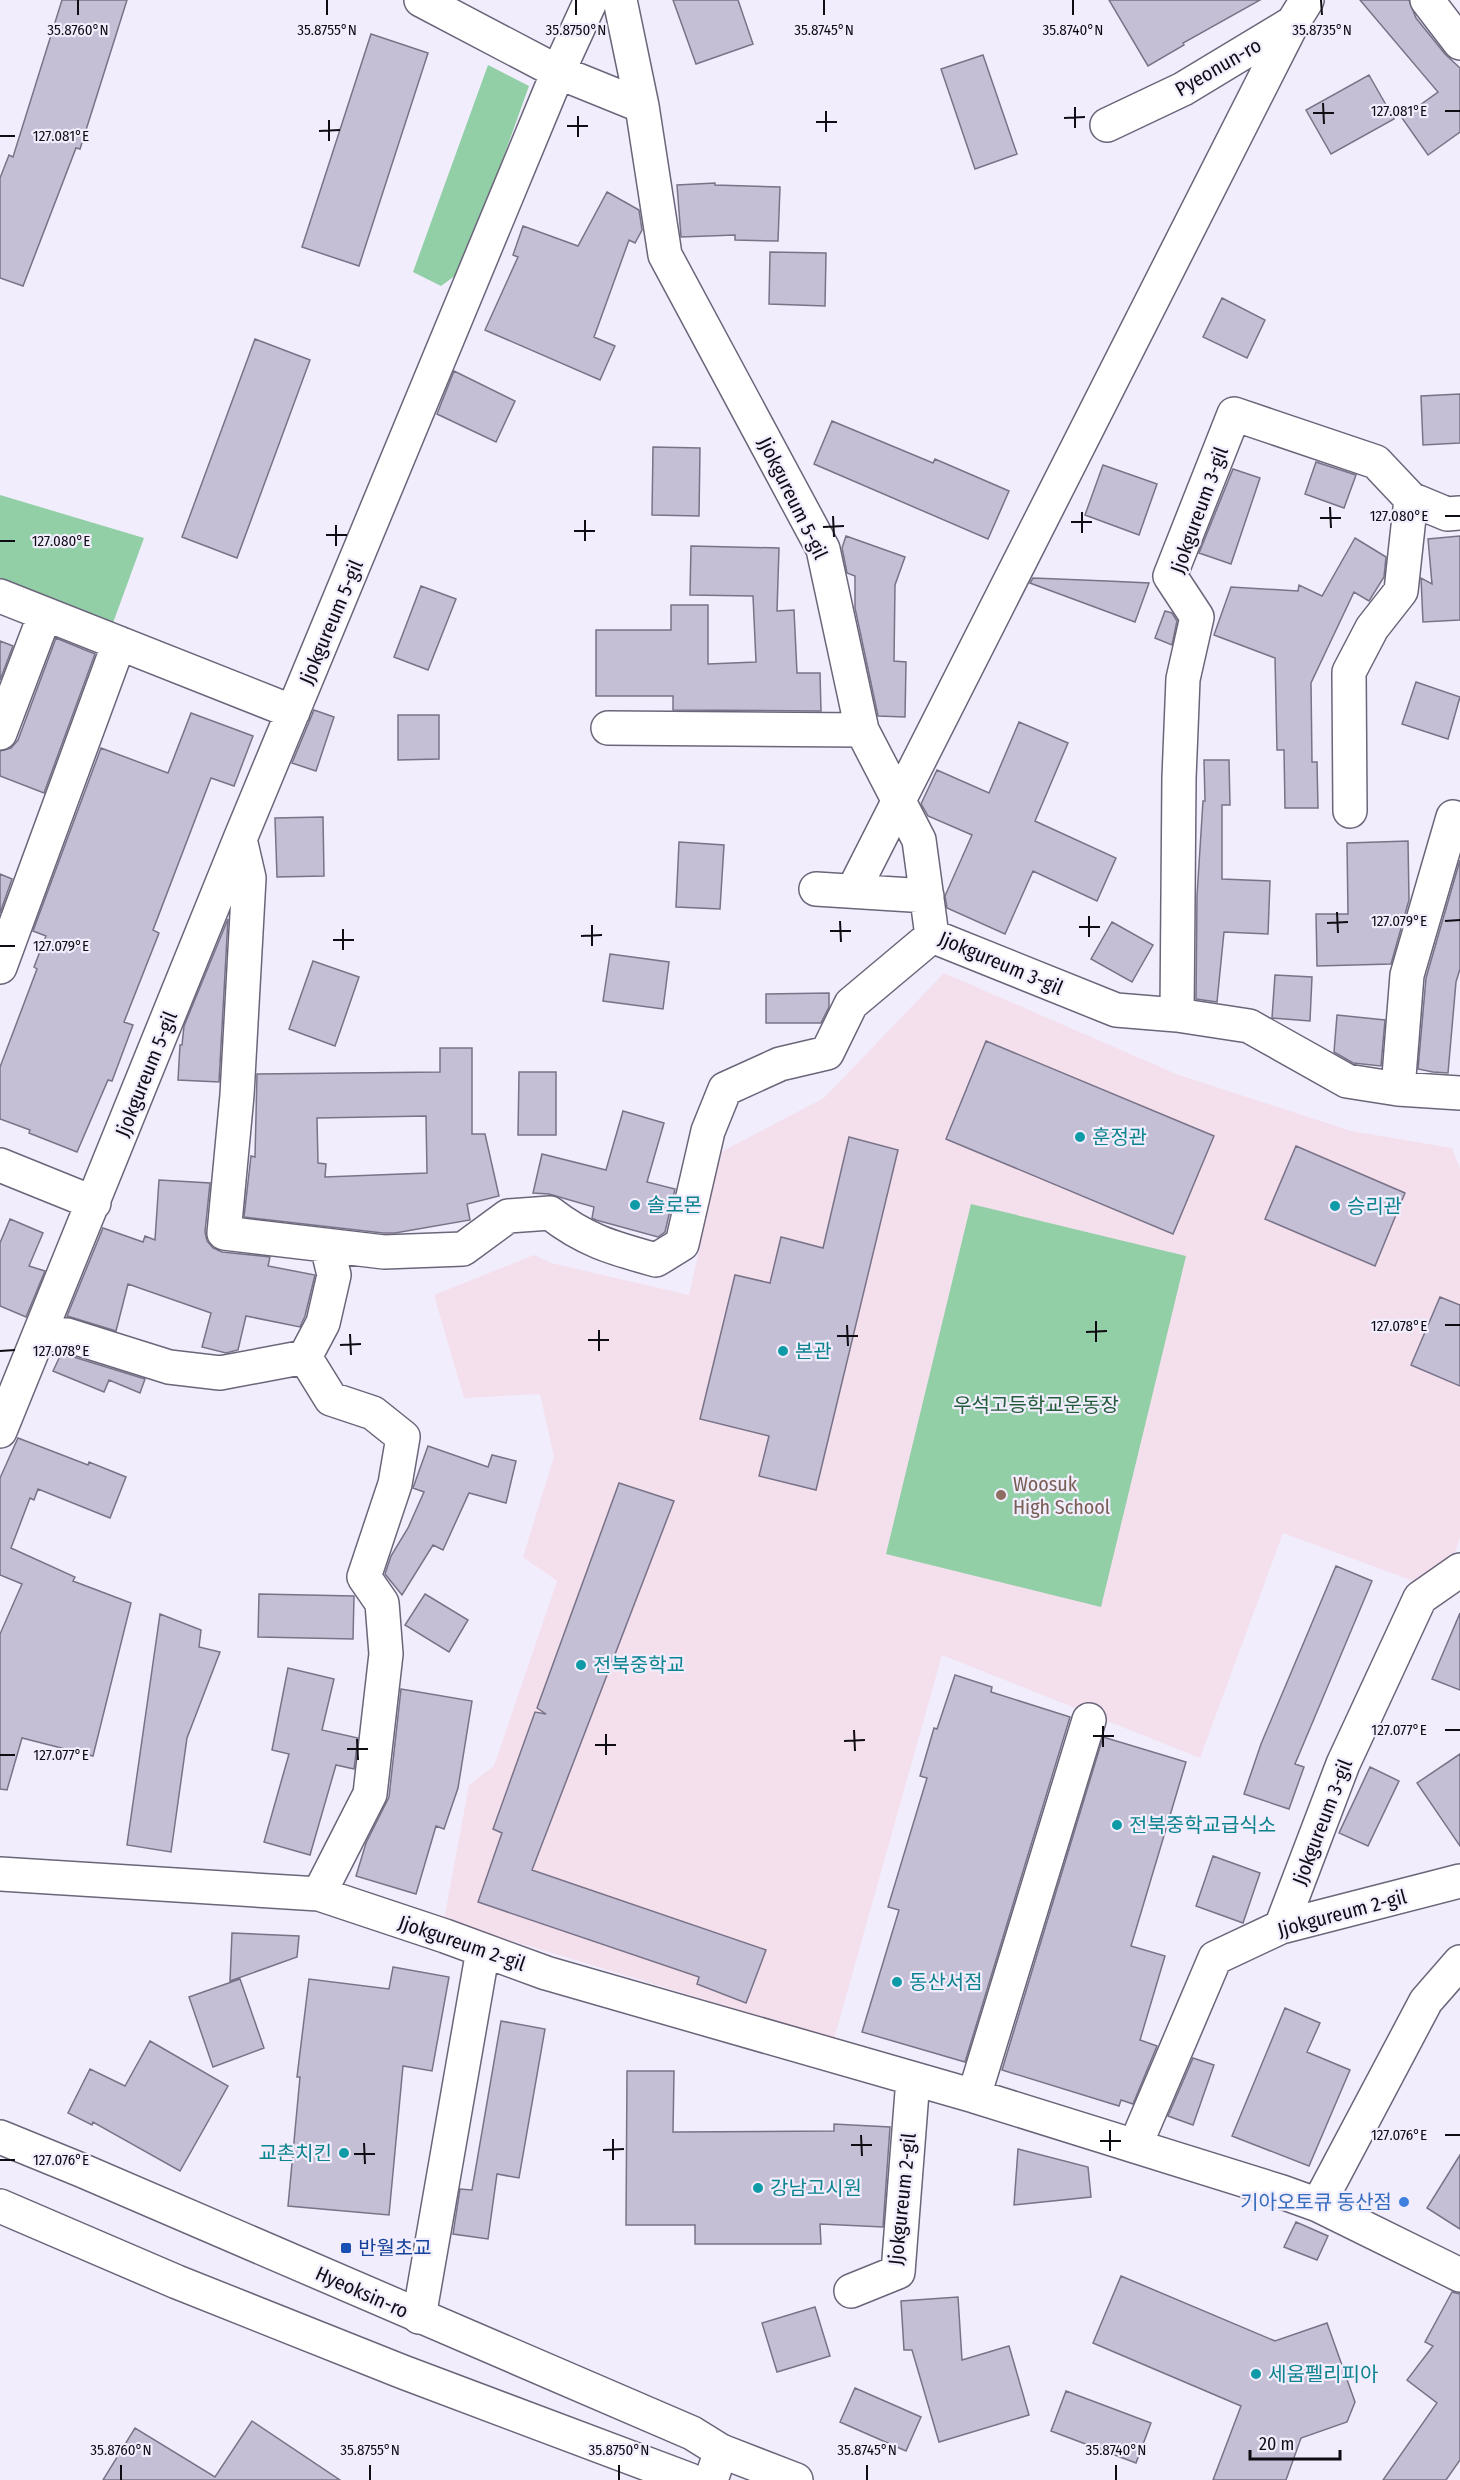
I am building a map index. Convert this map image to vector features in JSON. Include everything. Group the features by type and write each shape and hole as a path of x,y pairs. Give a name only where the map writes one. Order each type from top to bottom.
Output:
{"street":[{"path":"421,0 558,72 642,106"},
{"name":"Jjokgureum 5-gil","path":"0,1431 240,839 558,72 591,0"},
{"name":"Jjokgureum 5-gil","path":"620,0 642,106 665,255 823,549 862,730"},
{"name":"Pyeonun-ro","path":"1107,125 1183,88 1299,12 1325,0"},
{"path":"1427,0 1460,43"},
{"path":"853,891 1299,12"},
{"name":"Jjokgureum 3-gil","path":"1177,1015 1179,778 1183,679 1197,617 1170,576 1234,414 1376,462 1411,500 1447,514 1460,513"},
{"path":"1350,811 1349,672 1372,628 1401,591 1411,500"},
{"path":"0,596 293,712"},
{"path":"0,733 45,614"},
{"path":"0,967 119,643"},
{"path":"608,728 862,730"},
{"name":"Jjokgureum 3-gil","path":"862,730 919,840 932,936 1116,1010 1177,1015 1249,1026 1347,1081 1398,1089 1460,1093"},
{"path":"1398,1089 1407,975 1453,817"},
{"path":"240,839 249,878 237,1095 224,1233 384,1252 463,1249 508,1216 550,1213 573,1231 607,1247 656,1260 682,1244 708,1131 725,1089 780,1064 827,1053 851,1004 932,936"},
{"path":"816,889 927,896"},
{"path":"0,1165 94,1203"},
{"path":"305,1357 323,1323 334,1275 327,1246"},
{"path":"40,1334 67,1335 169,1367 220,1373 305,1357"},
{"path":"305,1357 331,1399 373,1413 403,1437 394,1484 364,1576 382,1603 386,1654 370,1794 319,1894"},
{"name":"Jjokgureum 3-gil","path":"1281,1927 1343,1764 1420,1598 1460,1570"},
{"path":"974,2096 1089,1720"},
{"name":"Jjokgureum 2-gil","path":"0,1874 319,1894 546,1973 974,2096 1282,2192 1318,2205 1460,2275"},
{"name":"Jjokgureum 2-gil","path":"1135,2146 1215,1958 1281,1927 1460,1881"},
{"path":"418,2317 483,1950"},
{"path":"1318,2205 1426,2001 1460,1962"},
{"name":"Jjokgureum 2-gil","path":"851,2290 898,2272 913,2079"},
{"name":"Hyeoksin-ro","path":"0,2137 692,2433 716,2465 796,2480"},
{"path":"0,2206 177,2282 403,2372 690,2480"}],"shaded area":[{"name":"Woosuk High School","path":"944,973 1176,1074 1351,1131 1452,1148 1460,1169 1460,1537 1454,1556 1416,1582 1283,1533 1200,1758 942,1655 834,2039 444,1920 469,1785 494,1766 557,1581 523,1557 554,1457 540,1394 464,1398 434,1295 534,1255 551,1263 689,1295 721,1152 824,1098"}],"green space":[{"path":"488,65 529,86 463,270 441,286 413,272"},
{"path":"0,495 144,538 113,623 0,578"},
{"name":"우석고등학교운동장","path":"971,1204 1186,1256 1101,1607 886,1554"}],"building":[{"path":"62,0 127,0 80,149 76,148 23,286 0,278 0,178 9,155 13,157"},
{"path":"673,0 738,0 753,44 696,64"},
{"path":"1109,0 1260,0 1183,43 1184,45 1148,66"},
{"path":"1360,0 1409,0 1416,18 1445,54 1460,68 1460,132 1428,155 1402,118 1438,92"},
{"path":"371,34 428,53 359,266 302,247"},
{"path":"983,55 1017,154 975,169 941,69"},
{"path":"1369,75 1394,119 1331,154 1306,110"},
{"path":"715,183 715,185 780,187 778,241 735,240 735,235 681,237 677,185"},
{"path":"607,192 639,210 642,230 635,243 629,240 594,337 615,346 600,380 485,330 518,257 513,255 523,226 578,246"},
{"path":"770,252 826,253 825,306 769,304"},
{"path":"1222,298 1265,320 1247,358 1203,337"},
{"path":"255,339 310,360 237,558 182,537"},
{"path":"454,371 515,401 496,442 437,414"},
{"path":"1460,394 1460,443 1423,445 1421,396"},
{"path":"832,421 933,463 935,459 1009,491 988,539 814,464"},
{"path":"653,447 700,448 699,516 652,515"},
{"path":"1316,462 1356,475 1344,508 1305,494"},
{"path":"1103,465 1157,484 1139,535 1085,515"},
{"path":"1233,469 1260,478 1231,564 1199,553"},
{"path":"846,536 905,557 895,585 894,661 906,662 905,717 878,716 855,608 855,576 847,573 842,548"},
{"path":"1460,536 1460,620 1423,622 1421,578 1432,584 1428,539"},
{"path":"1355,538 1386,557 1384,577 1369,601 1354,592 1311,683 1312,762 1317,762 1318,808 1285,808 1284,750 1277,750 1275,658 1214,635 1231,587 1298,591 1299,585 1322,596"},
{"path":"691,546 779,548 777,611 794,610 797,673 820,673 821,711 673,710 673,696 596,696 596,630 671,630 671,605 708,605 708,664 756,662 753,596 690,595"},
{"path":"1033,578 1149,583 1135,622 1030,583"},
{"path":"421,586 456,599 428,670 394,657"},
{"path":"1165,611 1172,613 1177,621 1172,645 1155,638"},
{"path":"56,638 95,654 44,793 0,776 0,751 11,748 18,740"},
{"path":"0,641 13,646 0,680"},
{"path":"1416,682 1460,697 1448,739 1402,724"},
{"path":"314,710 334,717 316,771 292,763"},
{"path":"191,713 253,736 234,786 211,778 153,930 159,933 124,1022 133,1025 112,1081 108,1080 77,1152 0,1119 0,1067 37,969 34,967 46,936 33,931 101,748 168,773"},
{"path":"398,715 439,715 439,759 398,760"},
{"path":"1019,722 1068,743 1035,821 1116,858 1097,901 1033,871 1005,934 947,908 945,896 972,835 928,816 921,804 937,770 989,793"},
{"path":"1204,760 1229,760 1230,805 1222,805 1222,879 1270,881 1268,934 1224,932 1217,1002 1196,999 1197,896 1203,801 1205,801"},
{"path":"323,817 324,876 277,877 275,818"},
{"path":"1408,841 1409,900 1391,964 1317,966 1316,914 1348,914 1347,843"},
{"path":"679,842 724,845 720,909 676,907"},
{"path":"1460,860 1460,969 1456,982 1448,1073 1433,1072 1418,1069 1426,978"},
{"path":"0,874 12,879 0,913"},
{"path":"228,919 219,1082 178,1080 180,1045 182,1045 184,1026"},
{"path":"1112,922 1153,945 1132,982 1091,959"},
{"path":"610,954 669,962 663,1009 603,1001"},
{"path":"313,961 359,977 335,1046 289,1029"},
{"path":"1275,975 1312,977 1310,1021 1272,1018"},
{"path":"829,993 829,1007 821,1023 766,1023 766,994"},
{"path":"1337,1015 1385,1020 1381,1066 1353,1063 1334,1052"},
{"name":"훈정관","path":"986,1041 1214,1136 1173,1234 946,1139"},
{"path":"440,1048 472,1048 472,1134 485,1134 499,1196 467,1204 470,1220 383,1233 244,1217 251,1156 255,1157 257,1074 440,1072","holes":["426,1116 427,1173 325,1177 326,1164 318,1163 317,1118"]},
{"path":"519,1072 556,1072 556,1135 518,1135"},
{"path":"623,1111 664,1123 647,1182 675,1189 665,1232 658,1237 596,1220 592,1218 594,1207 549,1194 533,1193 542,1154 606,1170"},
{"name":"본관","path":"849,1137 898,1150 816,1490 759,1476 769,1436 700,1419 735,1275 770,1283 781,1237 823,1248"},
{"name":"승리관","path":"1296,1146 1405,1193 1375,1266 1265,1219"},
{"path":"159,1180 210,1183 205,1232 207,1241 213,1248 222,1252 270,1257 268,1266 315,1275 300,1327 246,1316 238,1350 226,1353 202,1347 211,1313 128,1284 116,1331 67,1316 103,1228 143,1242 145,1236 155,1240"},
{"path":"10,1219 43,1233 29,1266 45,1271 26,1317 0,1306 0,1243"},
{"path":"1440,1297 1460,1305 1460,1386 1411,1365"},
{"path":"61,1354 145,1379 140,1393 109,1380 104,1392 53,1371"},
{"path":"18,1438 126,1477 110,1518 38,1489 34,1500 30,1498 11,1548 75,1577 73,1581 131,1603 93,1756 22,1738 7,1790 0,1789 0,1634 22,1584 0,1575 0,1478"},
{"path":"428,1446 488,1467 492,1455 516,1461 506,1503 469,1493 443,1550 433,1545 402,1595 385,1574 391,1556 408,1528 424,1492 413,1488"},
{"path":"619,1483 674,1501 532,1870 766,1950 746,2003 697,1984 699,1977 478,1902 502,1833 493,1829 535,1712 546,1714 537,1708"},
{"path":"1336,1566 1372,1581 1295,1764 1304,1767 1289,1809 1244,1794 1261,1744"},
{"path":"259,1594 354,1596 353,1639 258,1637"},
{"path":"425,1594 468,1620 449,1652 405,1625"},
{"path":"1460,1613 1460,1690 1432,1679"},
{"path":"160,1614 201,1630 199,1647 220,1652 187,1738 171,1852 127,1845"},
{"path":"288,1668 334,1679 322,1730 358,1738 354,1769 336,1765 310,1855 264,1842 289,1754 272,1750"},
{"path":"955,1675 992,1687 991,1692 1070,1717 965,2062 862,2032 899,1910 888,1907 927,1778 920,1776 934,1728 937,1729"},
{"path":"401,1689 472,1701 458,1788 444,1829 436,1826 416,1894 356,1876 366,1843 389,1797"},
{"path":"1103,1737 1186,1762 1131,1946 1165,1956 1140,2040 1157,2046 1133,2104 1121,2100 1119,2106 1002,2070"},
{"path":"1460,1754 1460,1846 1417,1783"},
{"path":"1370,1767 1399,1781 1368,1846 1339,1833"},
{"path":"1213,1856 1260,1873 1243,1923 1196,1906"},
{"path":"232,1933 299,1936 297,1957 230,1981"},
{"path":"393,1967 449,1977 432,2071 403,2066 389,2215 288,2206 300,2077 297,2077 309,1979 389,1989"},
{"path":"240,1979 264,2048 213,2067 189,1997"},
{"path":"1285,2008 1320,2023 1307,2052 1350,2070 1309,2166 1232,2136"},
{"path":"501,2021 545,2029 519,2178 497,2174 488,2239 453,2234 460,2189 472,2190"},
{"path":"150,2041 228,2086 180,2171 93,2122 92,2125 68,2113 90,2069 125,2086"},
{"path":"1193,2058 1214,2065 1193,2125 1168,2116"},
{"path":"627,2071 674,2071 673,2132 834,2131 834,2124 890,2127 883,2227 820,2224 821,2244 695,2244 695,2225 626,2225"},
{"path":"1018,2149 1088,2167 1091,2197 1014,2205"},
{"path":"1460,2155 1460,2229 1427,2208"},
{"path":"1296,2222 1328,2236 1317,2260 1284,2247"},
{"name":"세움펠리피아","path":"1121,2276 1275,2341 1327,2323 1355,2402 1347,2422 1301,2438 1286,2480 1213,2480 1241,2406 1093,2343"},
{"path":"1452,2292 1460,2294 1460,2460 1446,2480 1383,2480 1437,2403 1407,2380 1433,2346 1425,2342"},
{"path":"958,2297 962,2360 1009,2346 1029,2415 939,2442 912,2350 904,2350 901,2301"},
{"path":"815,2307 830,2356 777,2372 762,2323"},
{"path":"855,2388 921,2417 906,2451 840,2422"},
{"path":"1066,2391 1151,2423 1136,2463 1051,2431"},
{"path":"252,2421 340,2480 103,2480 135,2428 215,2477"}],"place":[{"name":"훈정관","path":"1080,1137"},
{"name":"솔로몬","path":"635,1205"},
{"name":"승리관","path":"1335,1206"},
{"name":"본관","path":"783,1351"},
{"name":"Woosuk High School","path":"1001,1495"},
{"name":"전북중학교","path":"581,1665"},
{"name":"전북중학교급식소","path":"1117,1825"},
{"name":"동산서점","path":"897,1982"},
{"name":"교촌치킨","path":"344,2153"},
{"name":"강남고시원","path":"758,2188"},
{"name":"기아오토큐 동산점","path":"1404,2202"},
{"name":"반월초교","path":"346,2248"},
{"name":"세움펠리피아","path":"1256,2374"}]}
